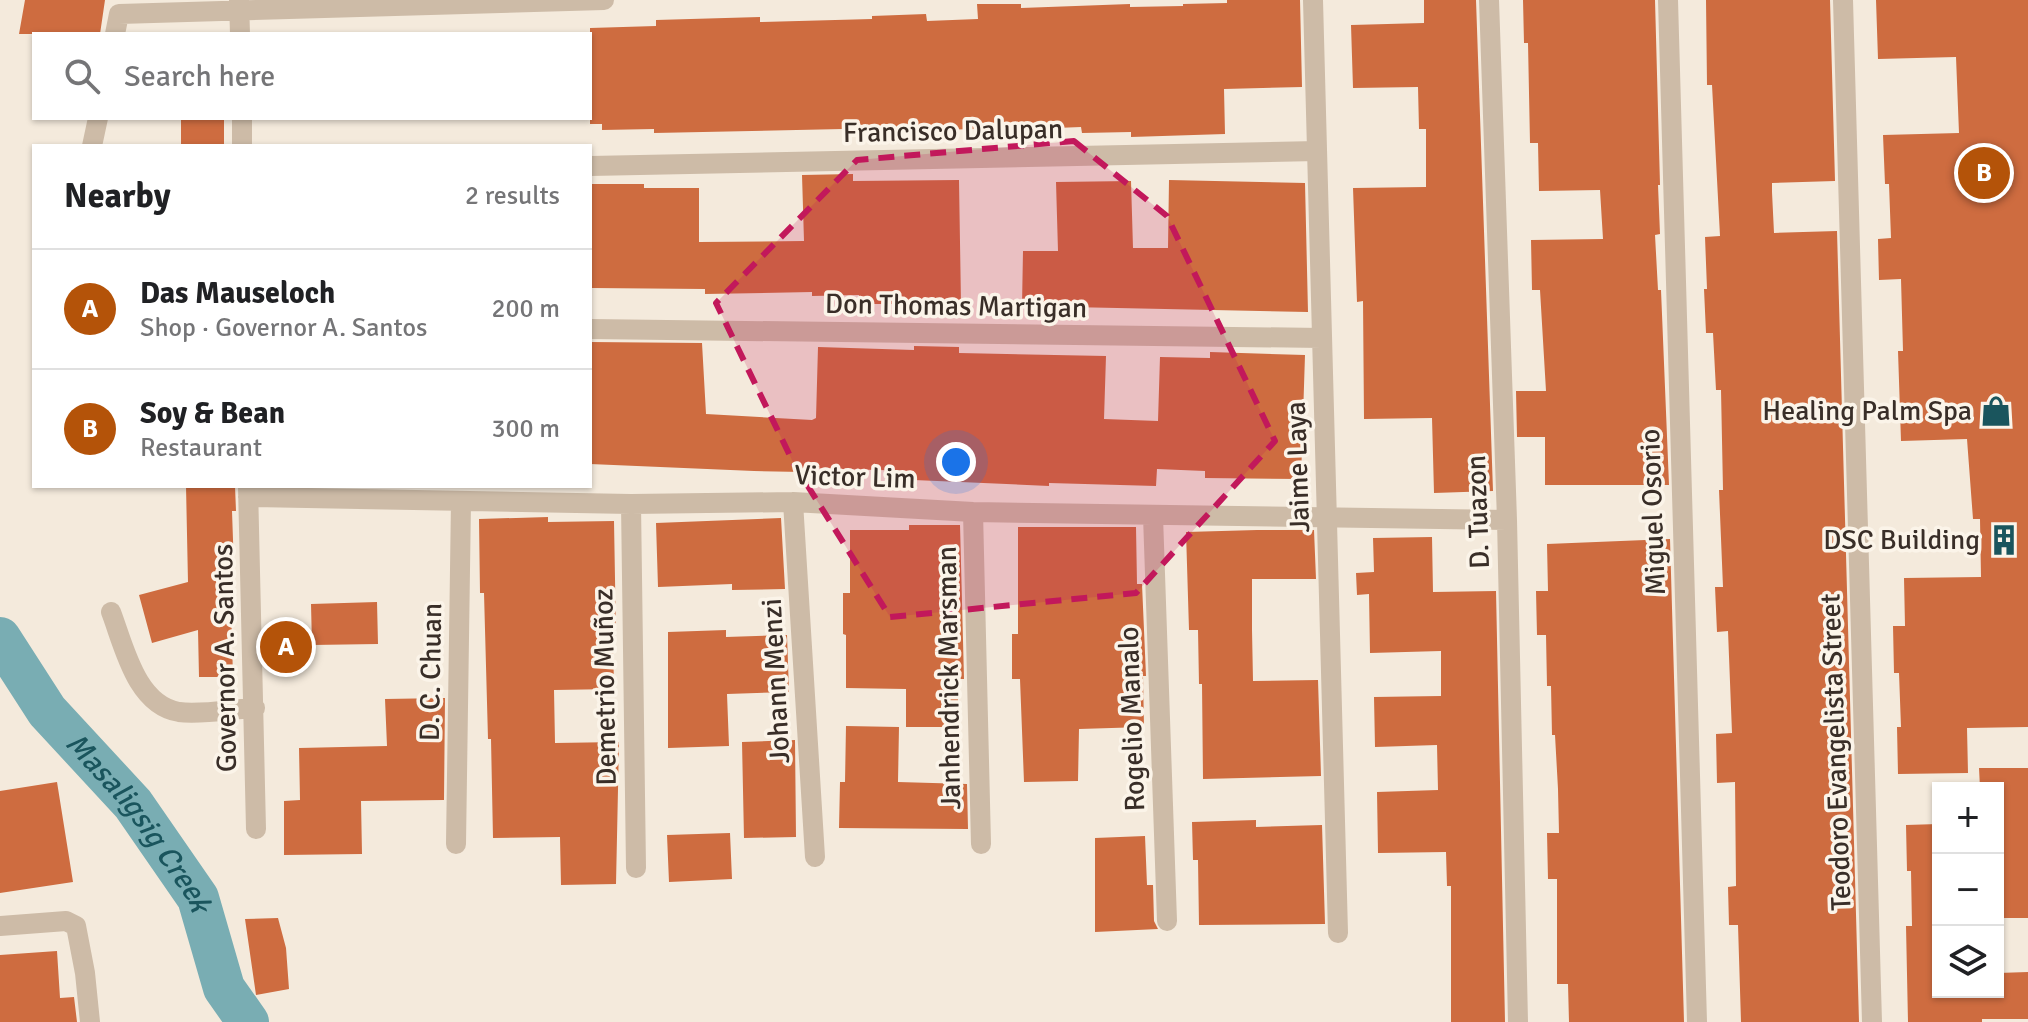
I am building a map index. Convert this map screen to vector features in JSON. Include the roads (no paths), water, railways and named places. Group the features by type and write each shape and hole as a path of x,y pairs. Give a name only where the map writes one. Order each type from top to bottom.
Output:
{"street":[{"path":"115,32 119,14 239,6 604,0"},
{"name":"Jaime Laya","path":"1313,0 1338,933"},
{"name":"D. Tuazon","path":"1489,0 1507,520 1518,1022"},
{"name":"Miguel Osorio","path":"1668,0 1697,1022"},
{"name":"Teodoro Evangelista Street","path":"1843,0 1872,1022"},
{"path":"239,6 240,32"},
{"path":"92,144 98,120"},
{"path":"242,120 242,144"},
{"name":"Francisco Dalupan","path":"592,166 1317,151"},
{"name":"Don Thomas Martigan","path":"592,329 1322,338"},
{"name":"Victor Lim","path":"248,492 461,501 631,504 793,502 973,512 1507,520"},
{"name":"Governor A. Santos","path":"248,492 256,829"},
{"name":"D. C. Chuan","path":"456,844 461,501"},
{"name":"Johann Menzi","path":"793,502 815,857"},
{"name":"Demetrio Muñoz","path":"631,504 636,868"},
{"name":"Janhendrick Marsman","path":"973,512 981,844"},
{"name":"Rogelio Manalo","path":"1153,516 1167,921"},
{"path":"111,612 138,681 158,704 179,712 255,708"},
{"path":"0,926 66,921 76,926 90,1022"}],"waterway":[{"name":"Masaligsig Creek","path":"0,638 47,711 133,804 198,898 224,988 248,1022"}],"place":[{"name":"Soy & Bean","path":"1984,173"},
{"name":"Healing Palm Spa","path":"1996,411"},
{"name":"DSC Building","path":"2004,540"},
{"name":"Das Mauseloch","path":"286,647"}]}
